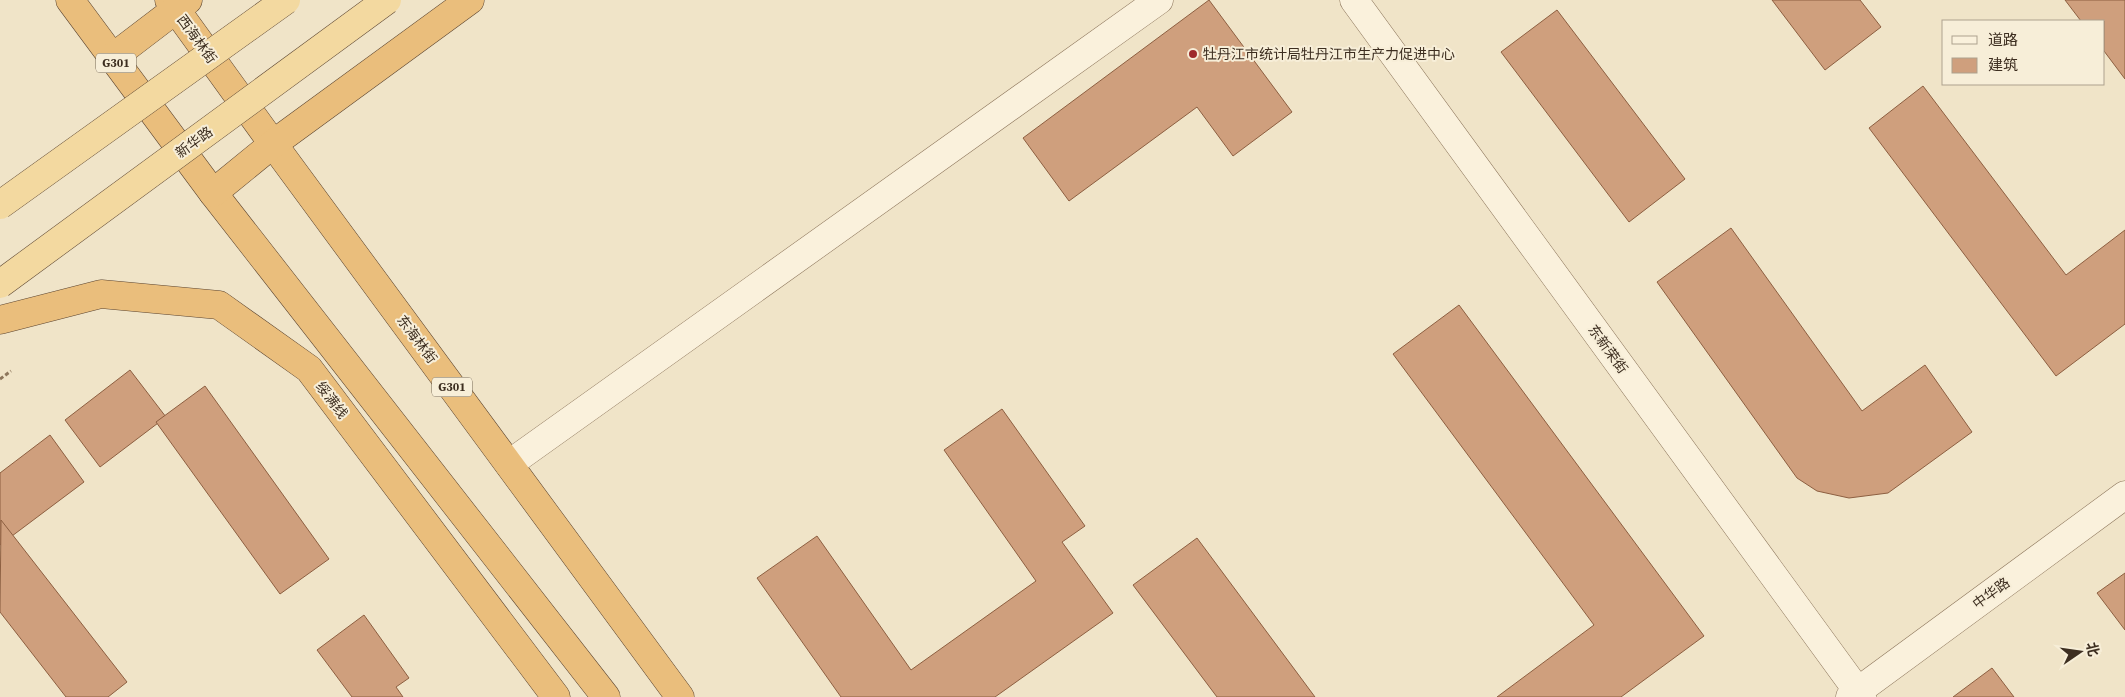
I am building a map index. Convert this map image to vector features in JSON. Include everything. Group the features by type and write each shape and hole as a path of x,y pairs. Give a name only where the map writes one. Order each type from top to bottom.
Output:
{"highway":[{"name":"G301","path":"70,0 213,193 606,697"},
{"path":"213,193 272,144 470,0"},
{"path":"112,58 177,3"},
{"name":"西海林街","path":"177,3 224,78"},
{"name":"东海林街","path":"224,78 680,697"},
{"name":"绥满线","path":"0,320 101,294 219,306 309,369 556,697"}],"main road":[{"path":"0,205 286,0"},
{"name":"新华路","path":"0,284 387,0"}],"street":[{"path":"509,464 1159,0"},
{"name":"东新荣街","path":"1354,0 1857,695"},
{"name":"中华路","path":"1857,695 2125,495"}],"path":[{"path":"0,379 11,371"}],"building":[{"name":"牡丹江市统计局牡丹江市生产力促进中心","path":"1209,0 1292,112 1233,156 1197,107 1069,201 1023,138"},
{"path":"1772,0 1860,0 1881,27 1825,70"},
{"path":"2065,0 2125,0 2125,79 2105,52 2105,20 2080,20"},
{"path":"1557,10 1685,179 1629,222 1501,52"},
{"path":"1923,86 2066,275 2125,230 2125,324 2056,376 1869,128"},
{"path":"1731,228 1862,411 1925,365 1972,432 1888,493 1849,498 1817,491 1797,478 1657,282"},
{"path":"1459,305 1704,636 1621,697 1497,697 1594,625 1393,354"},
{"path":"130,370 166,417 100,467 65,420"},
{"path":"205,386 329,559 280,594 156,422"},
{"path":"1002,409 1085,526 1062,542 1113,613 995,697 841,697 757,578 817,536 911,670 1036,581 944,450"},
{"path":"50,435 84,482 0,545 0,473"},
{"path":"1,520 127,682 108,697 66,697 0,612"},
{"path":"1197,538 1315,697 1217,697 1133,585"},
{"path":"2125,573 2125,630 2097,593"},
{"path":"364,615 409,678 396,687 403,697 352,697 317,650"},
{"path":"1992,668 2014,697 1953,697"}],"place":[{"name":"牡丹江市统计局牡丹江市生产力促进中心","path":"1193,54"}]}
